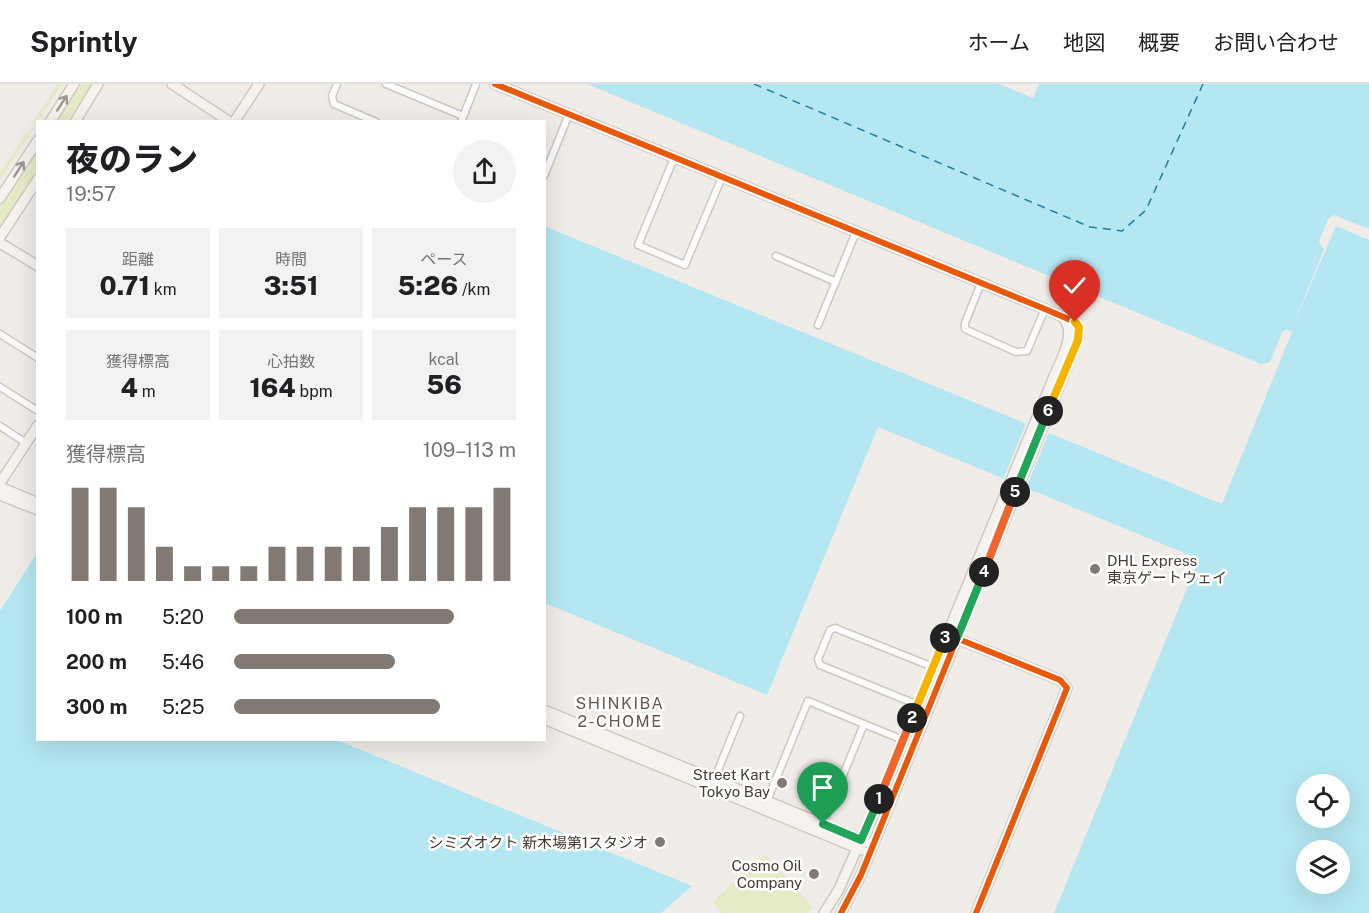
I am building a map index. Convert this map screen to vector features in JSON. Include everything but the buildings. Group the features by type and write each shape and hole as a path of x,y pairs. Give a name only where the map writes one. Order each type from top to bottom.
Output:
{"street":[{"path":"51,120 74,84"},
{"path":"76,120 98,84"},
{"path":"172,84 227,120"},
{"path":"235,120 259,84"},
{"path":"337,84 332,96 334,104 371,120"},
{"path":"386,84 462,119 476,84"},
{"path":"495,84 1045,309 1075,322 1080,331 946,634 860,844 838,891 824,913"},
{"path":"546,171 569,114"},
{"path":"0,198 36,144"},
{"path":"674,158 638,245 684,265 722,177"},
{"path":"0,237 36,182"},
{"path":"818,325 856,232"},
{"path":"0,243 36,265"},
{"path":"776,256 836,282"},
{"path":"981,283 965,323 965,329 1007,349 1020,353 1027,351 1045,309"},
{"path":"0,334 36,357"},
{"path":"0,387 36,410"},
{"path":"0,426 26,443"},
{"path":"36,428 0,485 36,506"},
{"path":"0,495 36,507"},
{"path":"842,913 853,894 957,638 1008,498"},
{"path":"918,705 820,665 818,658 830,630 835,628 933,667"},
{"path":"946,634 1060,680 1067,688 976,913"},
{"path":"767,801 808,701 903,740"},
{"path":"546,711 635,752 871,849"},
{"path":"714,780 740,716"},
{"path":"546,720 714,780 823,824 860,844"},
{"path":"823,824 864,724"}],"green space":[{"path":"57,84 62,84 39,120 36,120 36,123 34,121"},
{"path":"82,84 94,84 67,120 57,120"},
{"path":"36,123 0,180 0,173 26,133 28,134"},
{"path":"36,151 36,172 0,228 0,206"},
{"path":"765,854 813,907 807,913 722,913 712,902"}],"water":[{"path":"587,84 999,84 1033,98 1039,84 1369,84 1369,913 1054,913 1199,559 878,427 767,695 546,603 546,227 1222,504 1292,332 1286,329 1282,332 1270,362 1261,364"},
{"path":"36,555 36,741 339,741 692,886 661,913 0,913 0,611"}],"pier":[{"path":"1334,215 1369,229 1369,240 1336,226 1291,331 1324,249 1319,242 1328,219"},
{"path":"1027,421 1050,430 1025,491 1002,482"}],"ferry route":[{"path":"754,84 1090,227 1122,231 1146,210 1203,84"}],"cycle path":[{"path":"495,84 1045,309 1075,322 1079,327 1078,340 861,875 841,913"},
{"path":"946,634 1060,680 1067,688 976,913"}],"place":[{"name":"DHL Express 東京ゲートウェイ","path":"1095,569"},
{"name":"Street Kart Tokyo Bay","path":"782,783"},
{"name":"シミズオクト 新木場第1スタジオ","path":"660,842"},
{"name":"Cosmo Oil Company","path":"814,874"}],"district":[{"name":"SHINKIBA 2-CHOME","path":"620,712"}],"route":[{"path":"823,824 861,840 946,634 957,638 1078,340 1080,331 1075,322"}]}
